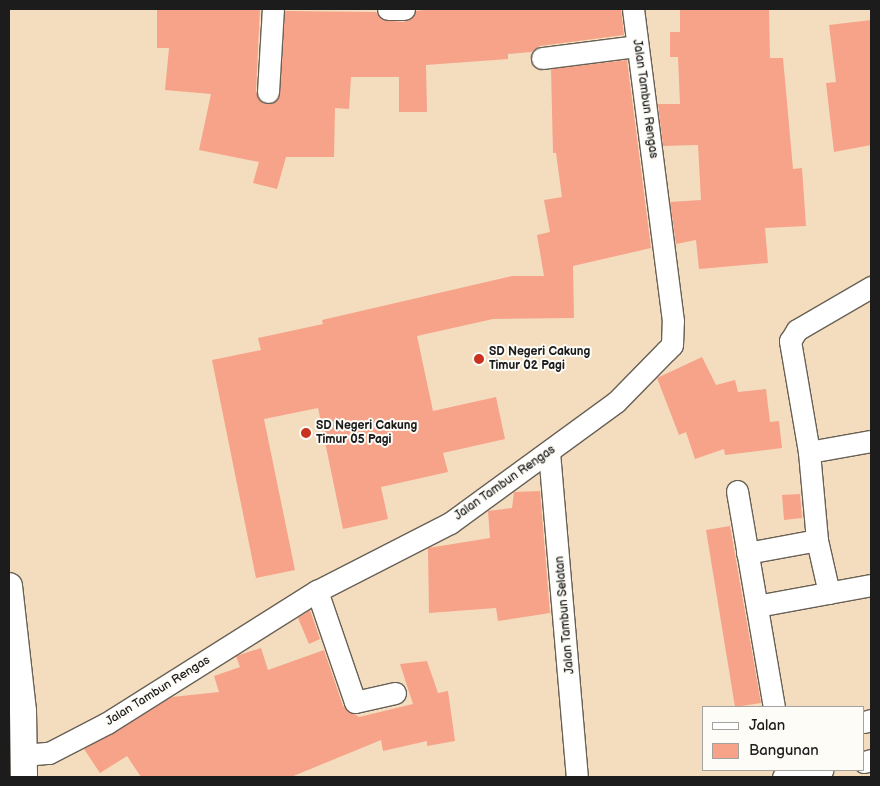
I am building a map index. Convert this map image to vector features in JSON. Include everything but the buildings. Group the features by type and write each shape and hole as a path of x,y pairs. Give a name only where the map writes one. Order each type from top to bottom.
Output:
{"street":[{"path":"268,92 273,9"},
{"path":"388,9 404,9"},
{"name":"Jalan Tambun Rengas","path":"9,586 33,760 108,723 317,591 450,523 616,402 672,345 673,321 633,9"},
{"path":"542,58 637,46"},
{"path":"829,593 816,540 810,452 792,333 871,287"},
{"path":"810,452 871,440"},
{"name":"Jalan Tambun Selatan","path":"549,452 577,777"},
{"path":"737,491 774,706"},
{"path":"747,553 816,540"},
{"path":"756,606 871,585"},
{"path":"317,591 355,702 395,693"},
{"path":"783,777 816,771"}],"place":[{"name":"SD Negeri Cakung Timur 02 Pagi","path":"479,359"},
{"name":"SD Negeri Cakung Timur 05 Pagi","path":"306,433"}]}
